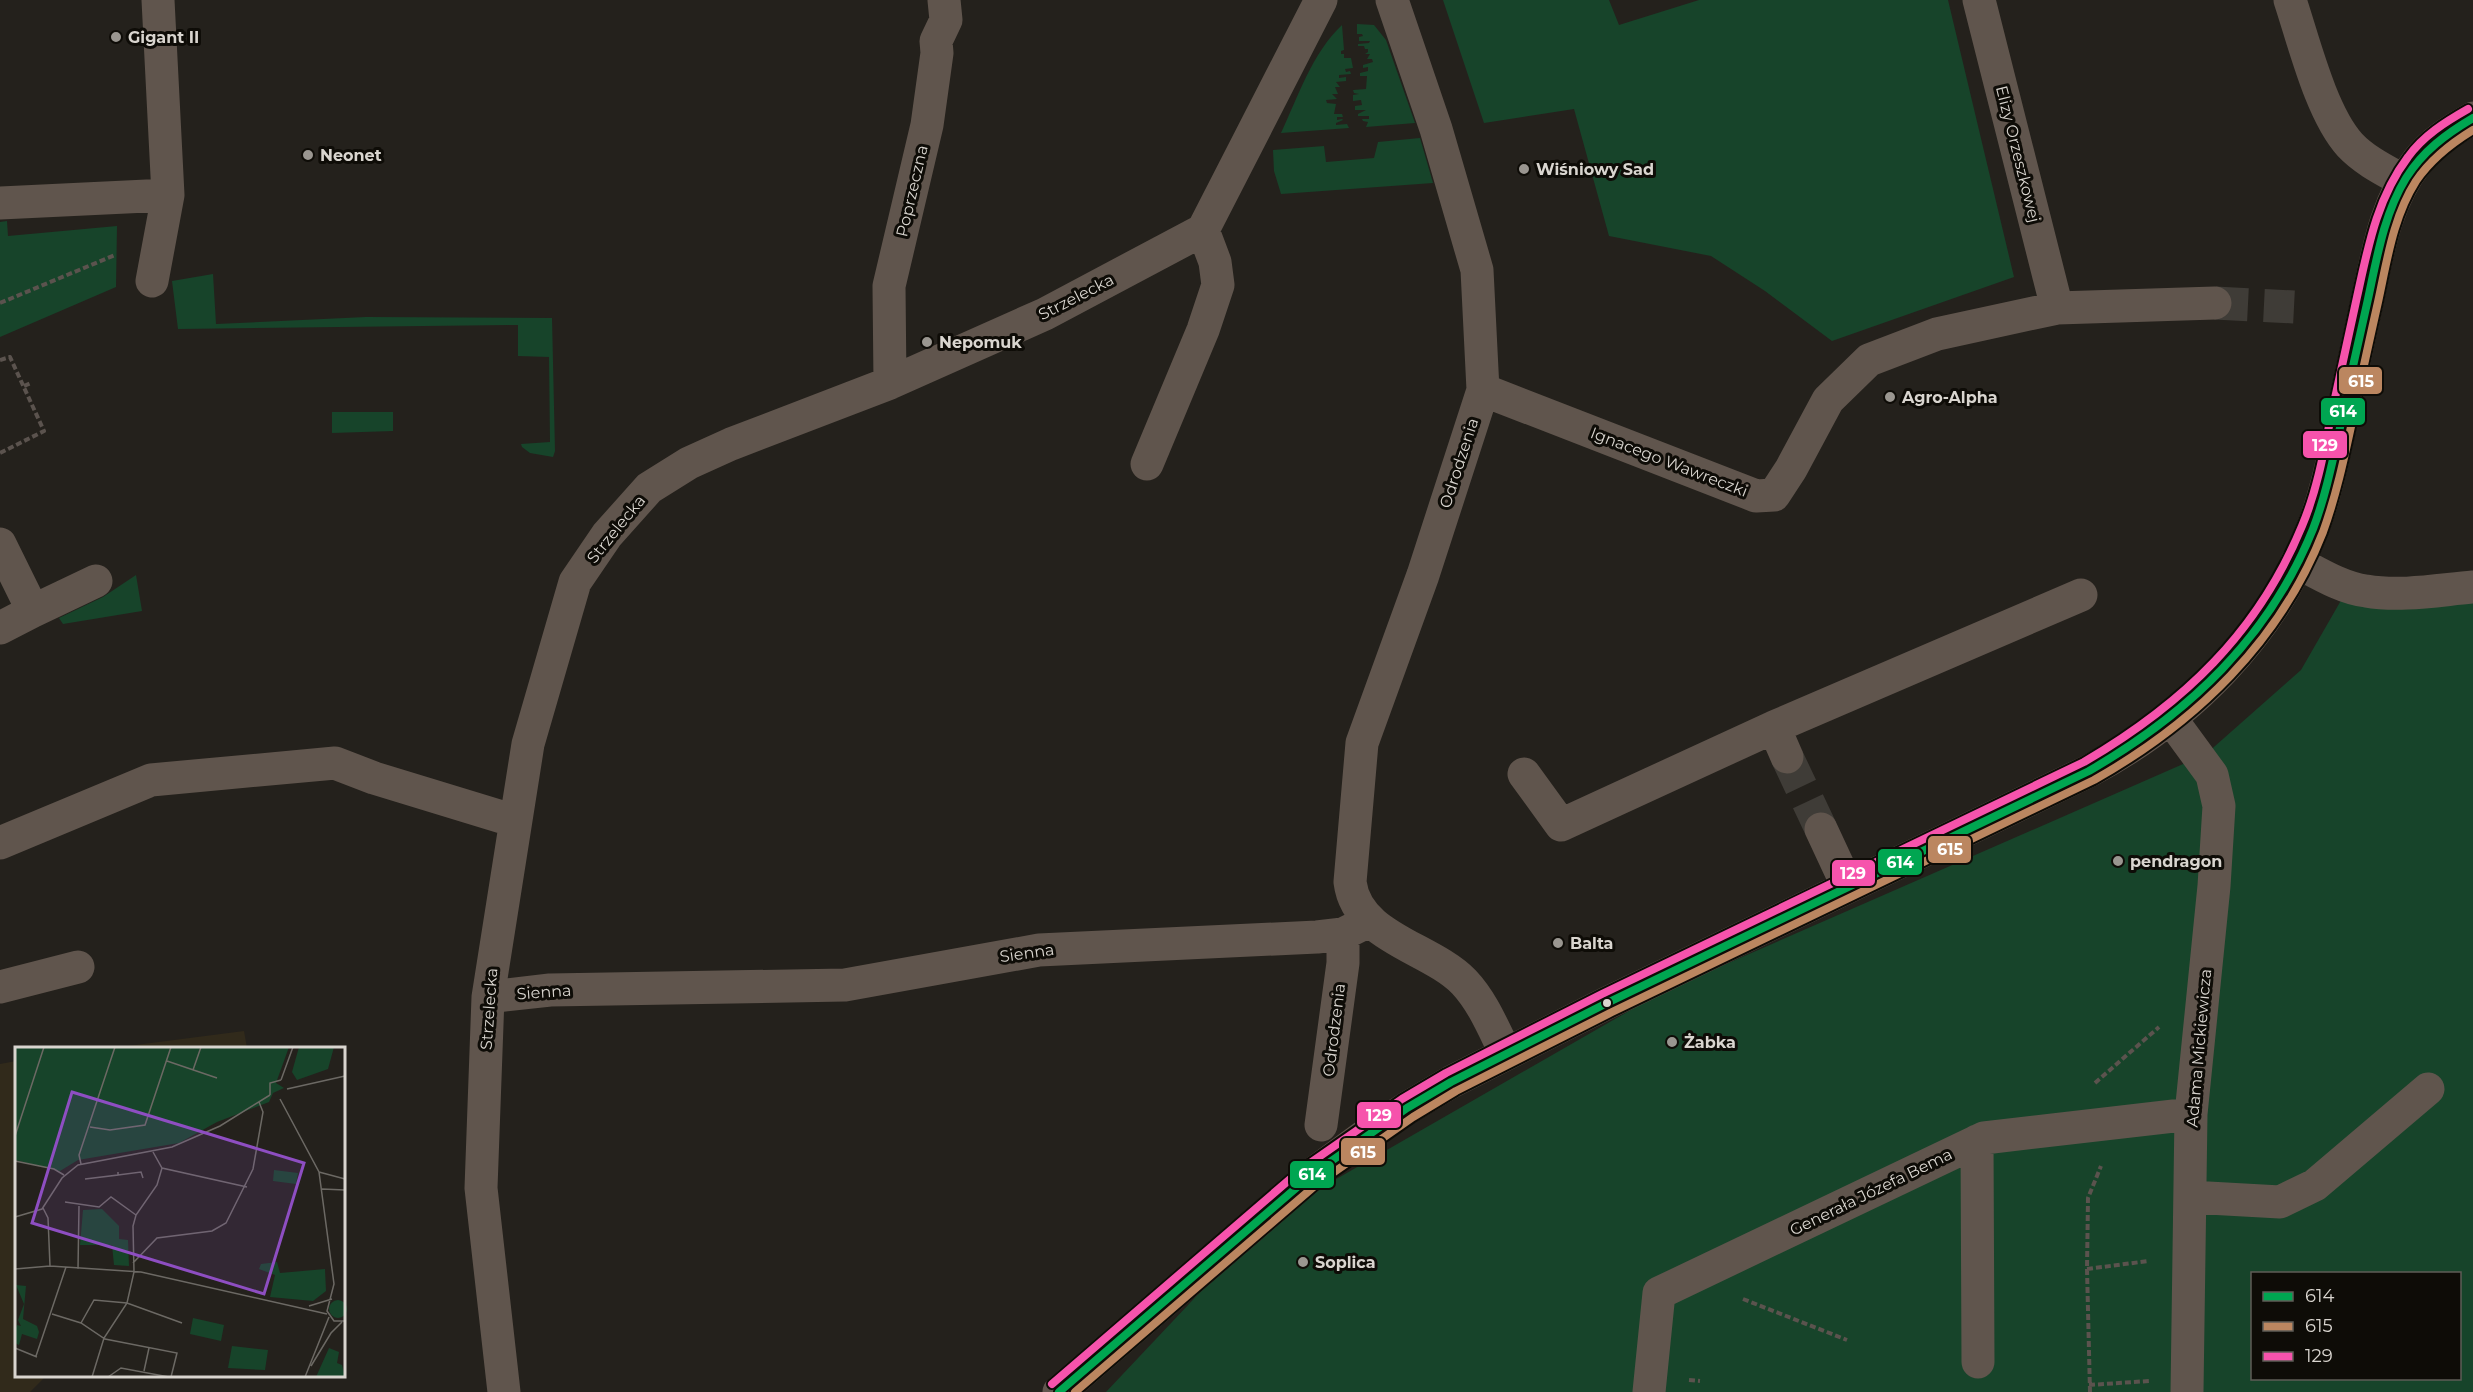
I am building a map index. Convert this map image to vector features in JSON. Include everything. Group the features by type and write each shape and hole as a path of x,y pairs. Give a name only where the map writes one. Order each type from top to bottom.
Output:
{"street":[{"path":"152,281 168,195 158,0"},
{"name":"Poprzeczna","path":"890,383 889,286 927,125 937,53 936,41 945,20 944,0"},
{"path":"1147,464 1203,330 1218,285 1215,262 1203,230 1321,0"},
{"name":"Odrodzenia","path":"1321,1125 1343,963 1356,928 1355,903 1350,882 1362,743 1423,575 1483,390 1478,270 1436,129 1392,0"},
{"name":"Elizy Orzeszkowej","path":"1979,0 2058,308"},
{"path":"2290,0 2326,103 2340,132 2360,154 2404,181"},
{"path":"1059,1392 1336,1156 1407,1108 1606,1003 2089,771 2121,754 2171,719 2212,682 2247,640 2283,588 2297,562 2312,531 2324,493 2383,233 2394,201 2404,181 2432,145 2473,118"},
{"path":"0,203 168,195"},
{"name":"Strzelecka","path":"504,1392 481,1188 488,997 528,744 575,582 607,535 649,488 689,463 731,444 890,383 1045,314 1203,230"},
{"name":"Ignacego Wawreczki","path":"1483,390 1756,496 1774,495 1791,469 1828,400 1869,360 1937,334 2058,308 2215,303"},
{"path":"0,544 33,611"},
{"path":"2297,562 2340,583 2364,591 2415,592 2473,587"},
{"path":"0,628 96,580"},
{"path":"1524,774 1561,825 1774,727 2081,595"},
{"name":"Adama Mickiewicza","path":"2171,719 2212,775 2219,806 2212,907 2191,1114 2187,1392"},
{"path":"1774,727 1787,757"},
{"path":"0,843 151,780 335,763 515,821"},
{"path":"1821,829 1848,887"},
{"path":"1356,928 1431,958 1464,982 1476,997 1506,1054"},
{"name":"Sienna","path":"488,997 550,990 845,985 1039,950 1304,938 1356,928"},
{"path":"0,987 78,967"},
{"path":"2190,1197 2280,1202 2315,1185 2428,1089"},
{"name":"Generała Józefa Bema","path":"1649,1392 1659,1293 1984,1138 2191,1114"},
{"path":"1977,1141 1978,1362"}],"path":[{"path":"0,303 116,254"},
{"path":"0,360 10,357 44,431 0,453"},
{"path":"24,386 31,383"},
{"path":"2091,1086 2162,1024"},
{"path":"2090,1392 2088,1198 2105,1156"},
{"path":"2087,1269 2151,1260"},
{"path":"1738,1299 1747,1300 1846,1340"},
{"path":"2090,1385 2152,1381"}],"shaded area":[{"path":"244,1031 247,1047 120,1047"},
{"path":"15,1061 15,1377 45,1377 30,1392 0,1392 0,1064"}],"green space":[{"path":"1443,0 1609,0 1619,25 1699,0 1948,0 2014,277 1832,341 1765,291 1711,256 1609,236 1574,109 1484,123"},
{"path":"1357,24 1374,25 1386,40 1415,123 1366,127 1368,122 1362,119 1369,119 1369,116 1358,116 1366,110 1355,110 1355,106 1362,105 1361,100 1353,101 1353,95 1359,94 1354,93 1353,90 1366,89 1367,76 1360,76 1360,73 1368,71 1368,67 1363,68 1363,65 1373,62 1372,59 1367,59 1370,54 1365,54 1368,49 1358,46 1358,44 1370,41 1359,41 1359,37 1363,36 1357,34"},
{"path":"1342,25 1344,50 1341,54 1344,54 1344,58 1351,58 1353,68 1345,69 1351,74 1339,75 1339,78 1346,77 1346,81 1336,82 1340,87 1335,87 1338,94 1332,94 1337,99 1326,100 1327,103 1336,104 1334,114 1342,114 1343,117 1337,117 1337,120 1343,120 1336,125 1347,124 1349,128 1281,133 1314,62 1331,36"},
{"path":"1420,138 1433,183 1281,194 1274,171 1273,150 1324,146 1326,162 1374,158 1378,142"},
{"path":"7,221 8,236 117,226 116,287 0,337 0,222"},
{"path":"213,274 216,324 366,317 552,318 555,451 553,457 530,453 521,444 550,442 549,357 518,356 518,325 178,329 172,281"},
{"path":"332,412 393,412 393,431 332,433"},
{"path":"136,575 142,611 63,624 59,618 103,597"},
{"path":"2473,584 2473,1392 1106,1392 1272,1216 1662,992 2206,754 2301,670 2347,590"}],"tunnel":[{"path":"2215,303 2294,307"},
{"path":"1787,757 1821,829"}],"transit line":[{"name":"129","path":"1052,1384 1303,1168 1402,1099 1446,1073 1602,994 2084,762 2154,716 2185,690 2214,662 2263,600 2302,526 2319,475 2370,242 2388,189 2420,142 2443,124 2468,109"},
{"name":"614","path":"1059,1392 1310,1176 1407,1108 1451,1082 1607,1003 2089,771 2160,724 2192,698 2249,638 2274,605 2295,568 2313,529 2325,490 2378,252 2392,206 2406,178 2420,159 2444,137 2473,118"},
{"name":"615","path":"1075,1392 1317,1184 1413,1117 1456,1091 1612,1012 2094,780 2166,733 2200,705 2258,644 2283,609 2305,572 2323,532 2336,491 2396,224 2408,195 2428,166 2449,146 2473,130"}],"place":[{"name":"Gigant II","path":"116,37"},
{"name":"Neonet","path":"308,155"},
{"name":"Wiśniowy Sad","path":"1524,169"},
{"name":"Nepomuk","path":"927,342"},
{"name":"Agro-Alpha","path":"1890,397"},
{"name":"pendragon","path":"2118,861"},
{"name":"Balta","path":"1558,943"},
{"name":"Żabka","path":"1672,1042"},
{"name":"Soplica","path":"1303,1262"}]}
